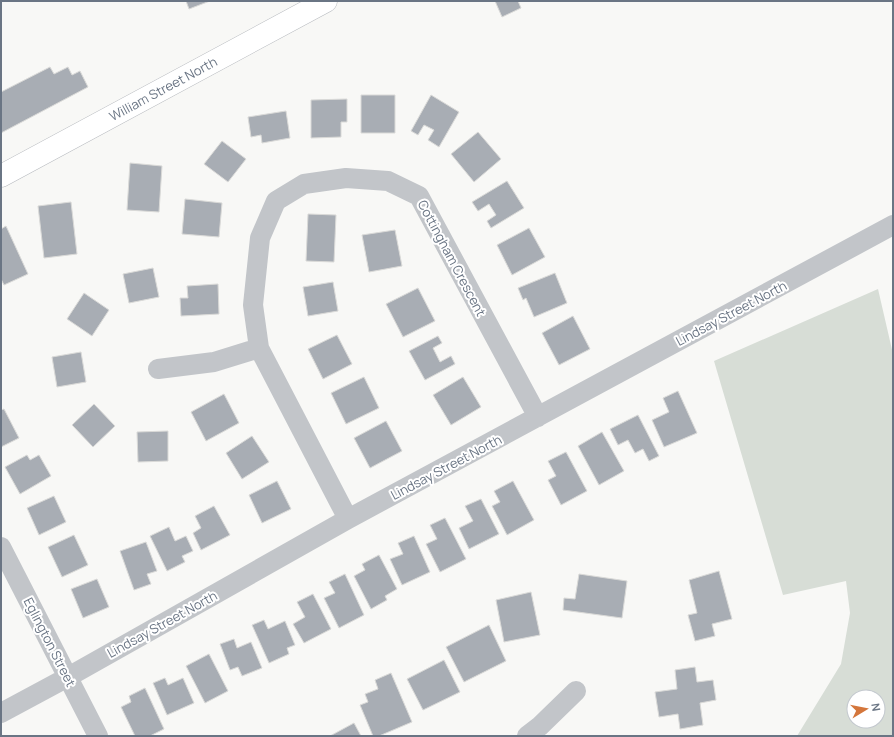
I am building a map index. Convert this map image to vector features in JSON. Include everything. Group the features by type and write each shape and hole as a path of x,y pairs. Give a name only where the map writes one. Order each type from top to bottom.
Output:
{"street":[{"name":"William Street North","path":"1,176 326,1"},
{"name":"Cottingham Crescent","path":"348,518 259,348 253,305 260,238 276,201 304,184 346,178 388,182 419,196 538,417"},
{"name":"Lindsay Street North","path":"1,713 68,677 348,518 893,225"},
{"path":"158,369 214,362 259,348"},
{"name":"Eglington Street","path":"1,547 98,736"},
{"path":"527,736 540,726 576,691"}],"shaded area":[{"path":"878,289 893,354 893,736 797,736 841,664 850,613 846,581 783,595 714,361"}],"building":[{"path":"186,1 210,1 189,9"},
{"path":"495,1 518,1 521,8 502,17"},
{"path":"50,67 54,74 68,67 72,75 80,71 88,87 1,133 1,92"},
{"path":"361,95 395,95 395,133 361,133"},
{"path":"431,95 459,112 439,147 428,140 434,130 424,125 418,135 411,131"},
{"path":"347,99 347,122 341,122 341,137 311,138 311,100"},
{"path":"286,111 290,138 262,143 261,135 251,137 248,117"},
{"path":"478,132 501,159 474,182 451,154"},
{"path":"222,141 246,159 228,182 204,164"},
{"path":"130,163 162,166 159,212 127,210"},
{"path":"507,181 524,208 491,228 487,221 496,215 489,204 478,211 472,202"},
{"path":"185,199 222,203 219,237 182,234"},
{"path":"71,202 77,254 44,258 38,206"},
{"path":"308,214 336,215 334,262 306,261"},
{"path":"6,226 28,274 4,285 1,279 1,229"},
{"path":"529,228 545,257 512,275 497,245"},
{"path":"395,230 402,266 369,272 362,235"},
{"path":"153,268 159,297 129,303 123,274"},
{"path":"555,273 567,303 534,317 526,298 523,300 518,288"},
{"path":"333,282 338,311 308,316 303,287"},
{"path":"218,284 219,314 181,316 180,298 188,298 187,286"},
{"path":"418,288 435,321 403,337 386,304"},
{"path":"84,293 109,310 92,336 67,319"},
{"path":"573,316 590,349 559,365 542,333"},
{"path":"337,335 352,364 323,379 308,349"},
{"path":"438,336 442,343 433,348 440,362 451,356 455,364 425,380 409,351"},
{"path":"81,352 86,382 57,387 52,357"},
{"path":"364,377 379,408 346,424 331,393"},
{"path":"463,377 481,407 451,425 433,395"},
{"path":"678,391 697,433 664,447 652,420 669,412 663,398"},
{"path":"224,394 239,423 206,441 191,412"},
{"path":"94,404 115,426 93,447 72,425"},
{"path":"4,409 19,438 1,447 1,410"},
{"path":"638,415 659,456 649,461 643,449 635,453 628,440 618,445 610,429"},
{"path":"386,421 402,451 370,468 354,438"},
{"path":"168,431 168,461 138,462 137,432"},
{"path":"602,432 624,471 599,485 578,446"},
{"path":"252,436 269,462 242,479 226,453"},
{"path":"566,452 587,491 561,505 548,480 556,476 548,461"},
{"path":"27,455 30,460 39,455 51,476 20,494 5,467"},
{"path":"277,481 291,509 262,523 249,495"},
{"path":"513,481 534,520 507,535 492,506 500,502 494,491"},
{"path":"54,496 66,522 39,535 27,508"},
{"path":"481,499 499,534 469,549 459,528 473,521 465,506"},
{"path":"214,506 230,535 201,550 193,533 201,528 195,516"},
{"path":"445,518 466,559 440,572 426,544 437,539 430,525"},
{"path":"169,527 175,541 186,536 193,551 182,556 185,562 167,571 150,536"},
{"path":"74,535 88,565 62,577 48,547"},
{"path":"414,536 430,572 402,585 390,559 403,554 398,543"},
{"path":"146,542 157,571 147,574 151,584 134,590 120,551"},
{"path":"379,555 397,589 385,596 387,600 371,609 354,576 365,570 362,564"},
{"path":"719,571 732,619 712,624 715,636 695,641 688,615 697,613 689,580"},
{"path":"345,574 364,615 339,628 324,598 335,593 329,582"},
{"path":"579,574 627,581 622,618 563,610 564,598 575,599"},
{"path":"97,579 109,607 83,618 71,589"},
{"path":"531,592 540,635 504,642 496,600"},
{"path":"313,594 331,629 304,643 293,624 305,617 297,602"},
{"path":"264,620 268,629 285,621 295,645 287,648 289,654 269,663 252,625"},
{"path":"489,625 506,661 464,682 446,647"},
{"path":"234,639 237,648 251,642 262,668 242,676 238,667 230,670 220,644"},
{"path":"209,654 228,691 205,703 186,666"},
{"path":"444,660 460,692 423,710 407,679"},
{"path":"695,667 697,682 713,680 716,700 700,703 703,725 680,729 678,714 659,717 655,692 677,689 675,670"},
{"path":"391,673 412,722 379,736 373,736 360,705 368,702 365,694 378,689 375,680"},
{"path":"165,678 168,685 183,678 194,703 167,715 153,683"},
{"path":"145,688 164,729 150,736 135,736 121,707 131,702 129,696"},
{"path":"354,723 361,736 330,736"}]}
